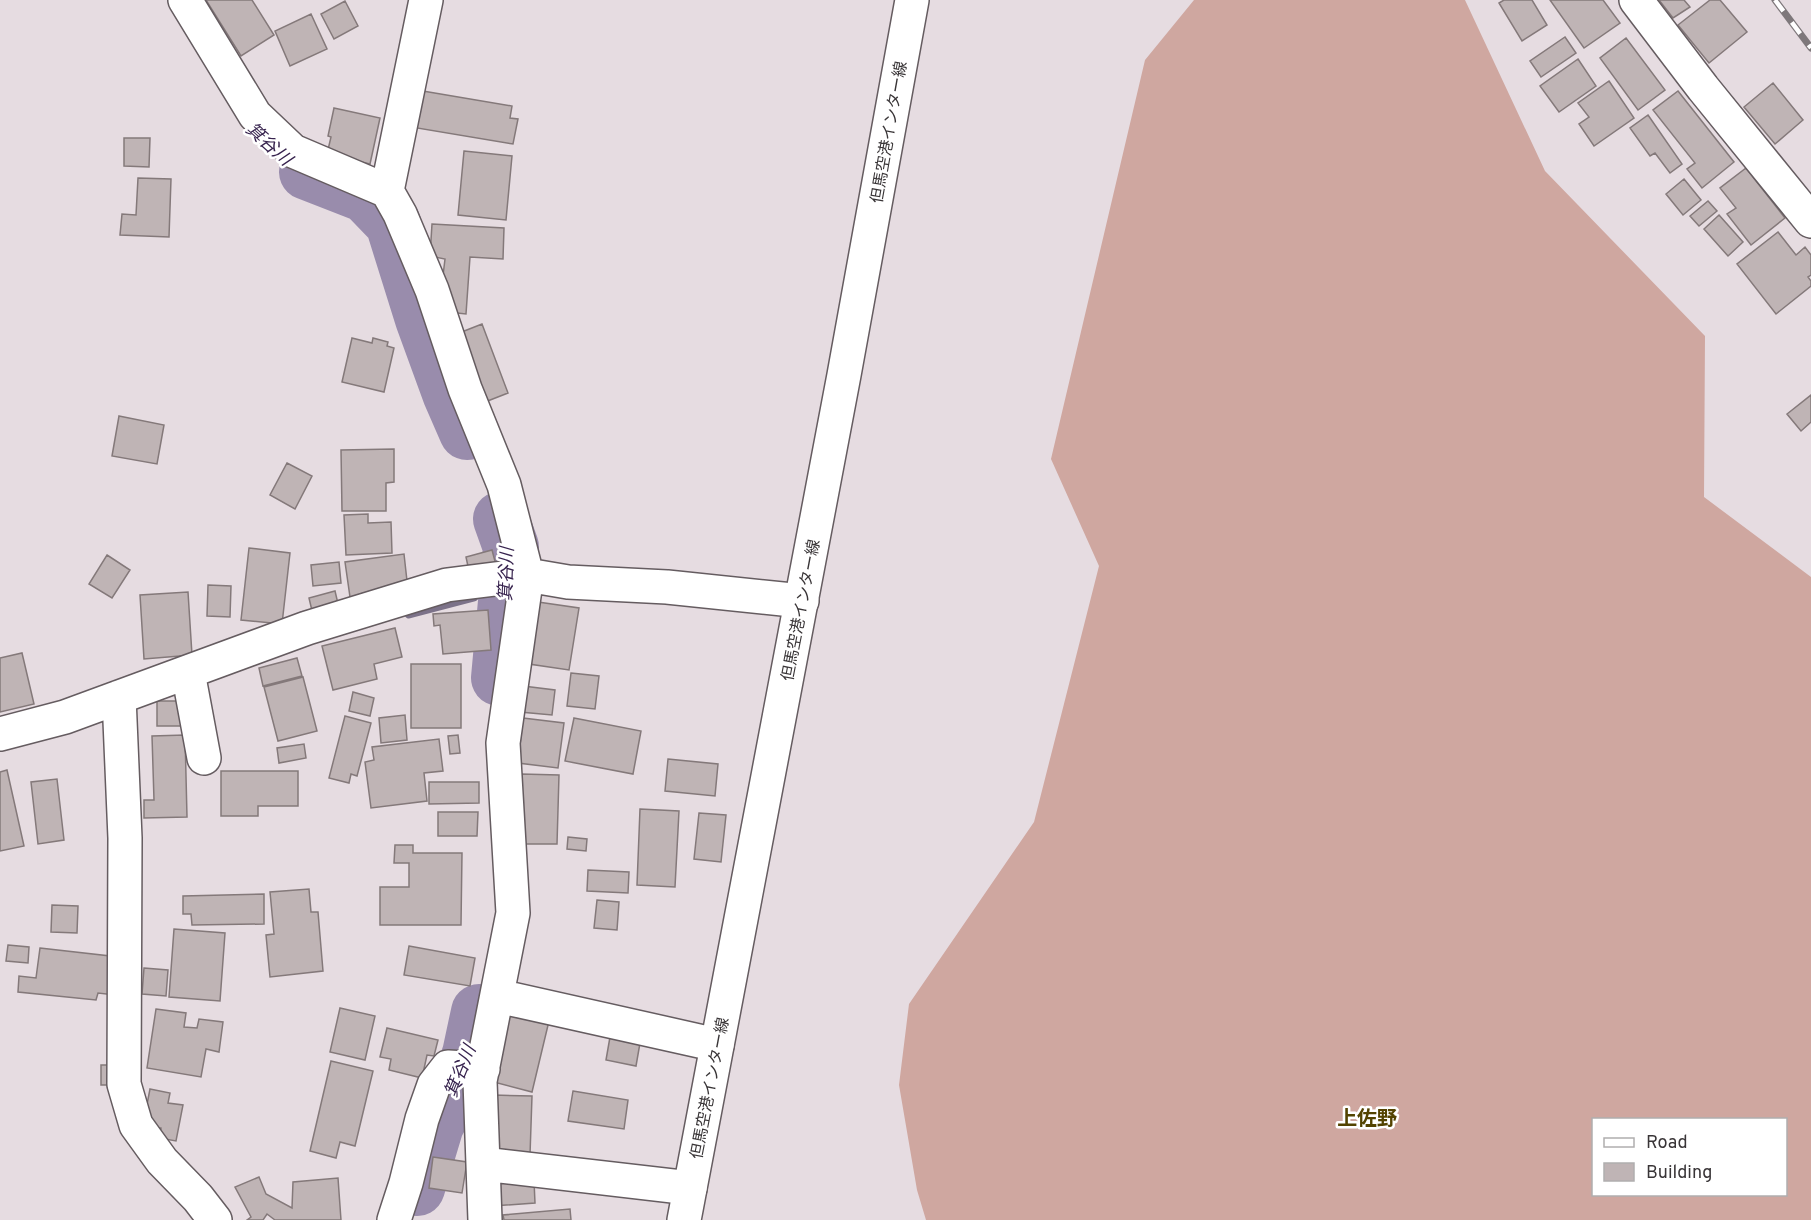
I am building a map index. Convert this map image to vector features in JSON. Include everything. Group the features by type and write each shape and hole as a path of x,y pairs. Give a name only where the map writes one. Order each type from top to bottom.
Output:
{"street":[{"path":"185,0 255,115 293,151 387,191 400,214 432,290 465,389 504,485 528,575 503,743 513,913 480,1081 485,1220"},
{"path":"387,191 426,0"},
{"name":"但馬空港インター線","path":"684,1220 802,601 912,0"},
{"path":"1636,0 1703,88 1811,221"},
{"path":"0,734 65,717 307,628 447,585 528,575 568,582 667,587 802,601"},
{"path":"188,672 204,758"},
{"path":"119,697 125,849 124,1084 136,1125 162,1161 198,1198 215,1220"},
{"path":"498,996 717,1045"},
{"path":"394,1220 422,1119 434,1085 448,1067 483,1069"},
{"path":"483,1164 690,1188"}],"shaded area":[{"path":"1194,0 1465,0 1545,171 1705,336 1704,497 1811,577 1811,1220 926,1220 917,1190 899,1085 909,1004 1034,822 1099,566 1051,459 1145,60"}],"building":[{"path":"206,0 252,0 274,35 241,56"},
{"path":"1504,0 1532,0 1547,25 1522,41 1499,3"},
{"path":"1550,0 1603,0 1620,23 1584,48"},
{"path":"1659,0 1684,0 1690,7 1673,18"},
{"path":"1710,0 1720,0 1747,32 1709,63 1678,25"},
{"path":"345,1 358,26 334,39 321,14"},
{"path":"311,14 327,49 290,66 275,31"},
{"path":"1565,37 1576,53 1541,77 1530,61"},
{"path":"1626,38 1665,90 1638,110 1600,58"},
{"path":"1578,59 1596,86 1559,112 1540,86"},
{"path":"1609,81 1634,118 1594,146 1579,124 1589,117 1578,103"},
{"path":"1773,83 1803,120 1775,144 1744,107"},
{"path":"411,89 512,106 510,118 518,119 513,144 405,126"},
{"path":"1678,91 1734,162 1702,188 1687,169 1695,163 1653,110"},
{"path":"334,108 380,118 370,164 327,154"},
{"path":"1648,115 1682,164 1670,173 1655,153 1650,156 1630,128"},
{"path":"124,138 150,138 149,167 124,166"},
{"path":"464,151 512,156 506,220 458,215"},
{"path":"1746,168 1785,218 1751,245 1727,214 1736,208 1720,188"},
{"path":"138,178 171,179 169,237 120,235 122,214 136,215"},
{"path":"1684,179 1701,200 1683,215 1666,194"},
{"path":"1708,201 1717,211 1699,226 1690,216"},
{"path":"1719,215 1743,242 1728,256 1704,229"},
{"path":"432,224 504,228 503,259 470,257 466,314 448,312 441,292 445,259 430,256"},
{"path":"1778,232 1796,255 1805,247 1811,255 1811,275 1808,277 1811,286 1776,314 1737,264"},
{"path":"482,324 508,393 480,404 454,335"},
{"path":"352,338 372,343 373,338 388,342 387,346 394,348 384,392 342,382"},
{"path":"1811,395 1811,422 1801,431 1787,414"},
{"path":"119,416 164,425 157,464 112,456"},
{"path":"394,449 394,482 386,483 386,511 342,511 341,450"},
{"path":"287,463 312,476 295,509 270,495"},
{"path":"368,514 368,523 391,522 392,553 346,555 344,515"},
{"path":"249,548 290,553 282,624 241,620"},
{"path":"492,550 496,565 469,571 466,557"},
{"path":"404,554 408,590 350,597 345,562"},
{"path":"107,555 130,570 112,598 89,584"},
{"path":"339,562 341,583 313,586 311,565"},
{"path":"208,585 231,586 230,617 207,616"},
{"path":"335,591 339,608 313,615 309,598"},
{"path":"188,592 192,655 144,659 140,595"},
{"path":"538,602 579,608 569,670 529,664"},
{"path":"488,610 491,650 443,654 440,625 434,626 433,614"},
{"path":"395,628 402,657 374,664 377,679 333,690 322,646"},
{"path":"22,653 34,704 0,712 0,658"},
{"path":"297,658 302,676 263,686 259,668"},
{"path":"411,664 461,664 461,728 411,728"},
{"path":"571,673 599,676 595,709 567,706"},
{"path":"303,677 317,731 278,741 264,687"},
{"path":"523,686 555,690 552,715 520,712"},
{"path":"353,692 374,698 370,716 349,711"},
{"path":"157,701 185,701 185,726 157,726"},
{"path":"405,715 407,740 381,743 379,718"},
{"path":"345,716 371,723 357,776 351,774 349,783 329,778"},
{"path":"523,718 564,723 558,768 518,763"},
{"path":"574,718 641,731 633,774 565,761"},
{"path":"185,735 187,817 144,818 144,800 154,800 152,736"},
{"path":"458,735 460,753 450,754 448,736"},
{"path":"439,739 443,771 424,773 427,801 371,808 365,762 374,760 372,747"},
{"path":"304,744 306,758 279,763 277,748"},
{"path":"668,759 718,764 715,796 665,791"},
{"path":"7,770 24,846 0,851 0,772"},
{"path":"221,771 298,771 298,806 258,806 258,816 221,816"},
{"path":"521,774 559,775 557,844 519,844"},
{"path":"57,779 64,840 38,844 31,782"},
{"path":"429,782 479,782 479,803 429,804"},
{"path":"640,809 679,811 675,887 637,885"},
{"path":"438,812 478,812 477,836 438,836"},
{"path":"699,813 726,815 721,862 694,859"},
{"path":"568,837 587,839 586,851 567,849"},
{"path":"395,845 413,845 413,853 462,853 461,925 380,925 380,887 409,887 409,863 394,863"},
{"path":"588,870 629,872 628,893 587,891"},
{"path":"309,889 311,912 318,912 323,971 270,977 266,935 274,934 270,892"},
{"path":"264,894 264,924 192,925 191,914 183,914 183,896"},
{"path":"597,900 619,902 617,930 594,928"},
{"path":"52,905 78,906 77,933 51,932"},
{"path":"174,929 225,933 220,1001 169,997"},
{"path":"8,945 29,947 28,963 6,961"},
{"path":"409,946 475,958 470,986 404,975"},
{"path":"40,948 119,957 115,995 98,993 96,1000 18,992 19,976 36,978"},
{"path":"144,968 168,970 166,996 142,994"},
{"path":"340,1008 375,1016 365,1060 330,1052"},
{"path":"156,1009 186,1013 184,1027 197,1028 199,1019 223,1022 219,1052 206,1049 201,1077 147,1068"},
{"path":"507,1011 549,1021 532,1092 490,1081"},
{"path":"387,1028 438,1040 434,1056 427,1055 422,1078 389,1070 391,1059 380,1057"},
{"path":"610,1037 640,1043 636,1066 606,1060"},
{"path":"331,1061 373,1071 355,1146 340,1142 336,1158 310,1151"},
{"path":"101,1065 118,1065 117,1085 101,1085"},
{"path":"150,1089 170,1093 168,1103 183,1105 176,1141 159,1138 161,1128 143,1125"},
{"path":"573,1091 628,1100 624,1129 568,1121"},
{"path":"493,1095 532,1096 530,1155 491,1153"},
{"path":"433,1157 467,1162 462,1193 429,1188"},
{"path":"259,1177 266,1194 292,1208 293,1182 338,1178 341,1220 275,1220 267,1214 263,1220 247,1220 251,1217 235,1187"},
{"path":"534,1181 535,1203 492,1206 491,1183"},
{"path":"570,1209 571,1220 504,1220 503,1215"}],"waterway":[{"name":"箕谷川","path":"307,172 366,195 393,223 423,319 467,432"},
{"name":"箕谷川","path":"499,678 511,547 501,519"},
{"path":"409,614 474,597"},
{"name":"箕谷川","path":"417,1188 436,1125 462,1077 470,1054 479,1012"}],"railway":[{"path":"1775,0 1811,48"}],"district":[{"name":"上佐野","path":"1367,1118"}]}
